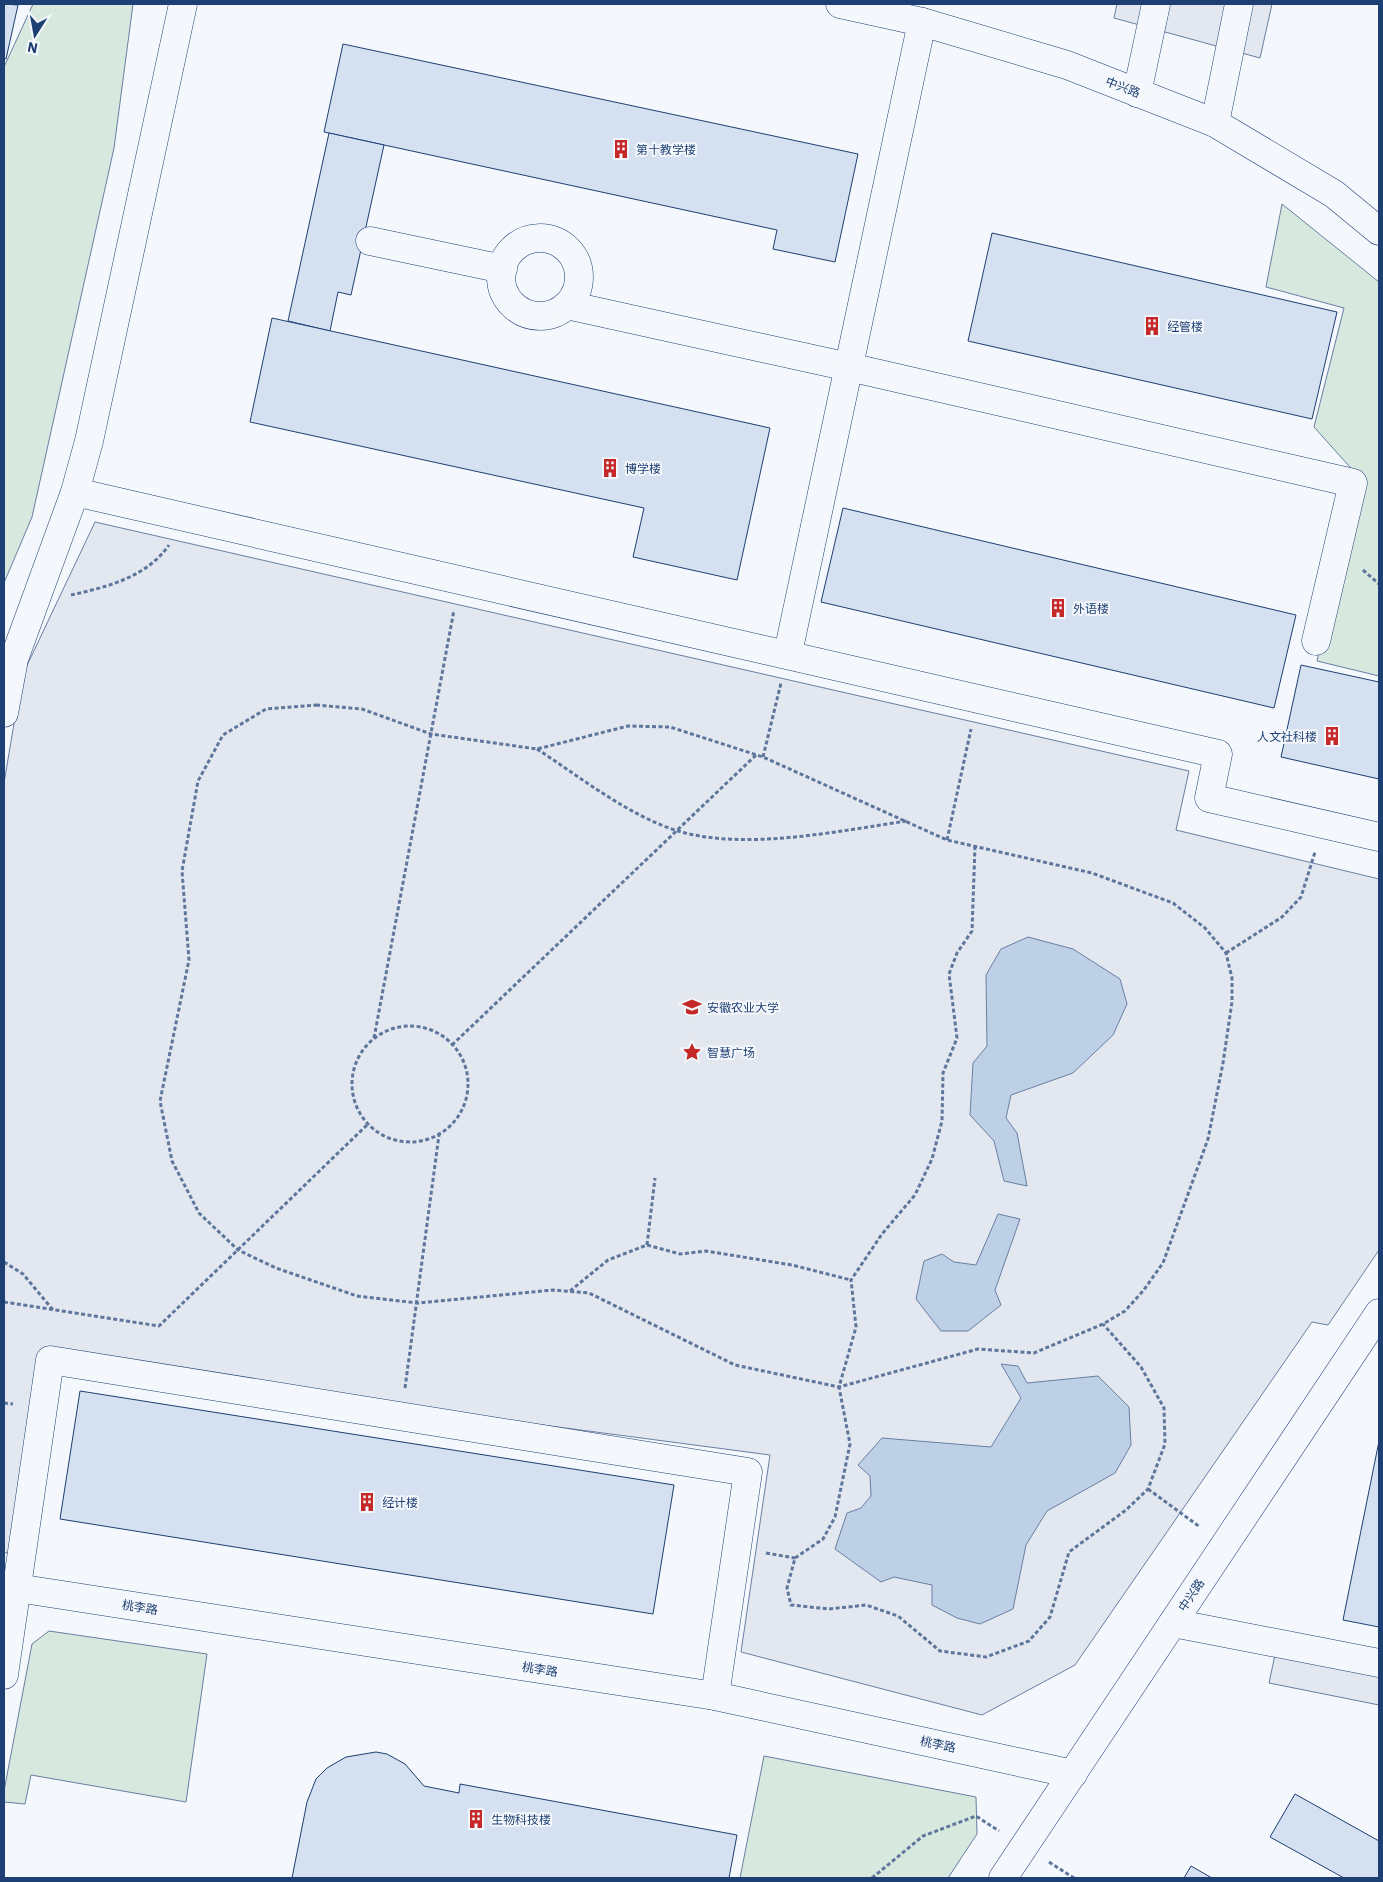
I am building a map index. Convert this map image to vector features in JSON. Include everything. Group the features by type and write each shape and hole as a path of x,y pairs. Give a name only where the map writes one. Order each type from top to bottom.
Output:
{"street":[{"path":"4,713 14,659 75,492 89,442 183,4"},
{"name":"中兴路","path":"840,4 922,22 1067,65 1215,123 1334,194 1379,231"},
{"path":"1137,93 1156,4"},
{"path":"1215,123 1239,4"},
{"path":"788,653 922,22"},
{"path":"531,239 544,239 556,242 567,248 579,271 575,295 567,305 556,312 544,316 531,315 520,310 510,301 503,290 501,277 503,269 509,253 519,245 531,239"},
{"path":"370,241 503,269"},
{"path":"567,305 849,367 1353,483 1316,641"},
{"path":"75,492 788,653 1218,754 1210,798 1379,837"},
{"name":"中兴路","path":"1003,1878 1379,1313"},
{"path":"4,1675 11,1587 50,1360 748,1472 716,1696"},
{"name":"桃李路","path":"11,1587 716,1696 1073,1774"},
{"path":"1173,1623 1379,1663"}],"path":[{"path":"34,604 107,587 140,572 163,554 189,518"},
{"path":"374,1038 460,580"},
{"path":"763,757 788,653"},
{"path":"947,840 978,698"},
{"path":"316,705 362,709 431,734 537,749 628,726 670,727 763,757 947,840 1092,873 1173,903 1205,928 1226,953 1232,978 1232,1002 1223,1063 1208,1139 1163,1262 1144,1291 1125,1310 1104,1324 1034,1353 978,1349 839,1387 735,1365 589,1293 553,1290 418,1303 357,1296 276,1268 238,1250 199,1213 172,1161 160,1102 189,960 182,871 198,781 223,735 266,709 316,705"},
{"path":"537,749 637,813 678,830 713,838 784,838 908,821"},
{"path":"452,1045 756,755"},
{"path":"1226,953 1282,917 1300,897 1310,873 1322,824"},
{"path":"975,846 972,931 957,953 949,974 957,1038 943,1073 942,1121 932,1159 915,1195 882,1234 851,1280 856,1327 839,1387 850,1444 835,1517 823,1539 795,1558 787,1588 791,1605 829,1609 866,1605 898,1616 940,1652 986,1656 1030,1641 1050,1617 1069,1552 1126,1510 1148,1489 1165,1444 1164,1408 1141,1367 1104,1324"},
{"path":"410,1026 429,1029 446,1038 452,1045 459,1052 467,1070 469,1089 464,1107 454,1124 439,1135 421,1142 401,1142 383,1136 368,1124 357,1108 352,1090 353,1070 361,1052 374,1038 391,1029 410,1026"},
{"path":"4,1302 159,1326 368,1124"},
{"path":"401,1416 418,1303 439,1135"},
{"path":"647,1245 655,1178"},
{"path":"570,1291 608,1260 647,1245 680,1254 706,1251 792,1265 851,1280"},
{"path":"4,1262 23,1274 53,1310"},
{"path":"1148,1489 1224,1545"},
{"path":"872,1878 923,1836 976,1816 1074,1878"}],"shaded area":[{"path":"33,4 133,4 114,148 32,517 4,583 4,67"},
{"path":"1117,4 1272,4 1260,58 1114,18"},
{"path":"1282,204 1379,282 1379,676 1317,661 1358,476 1314,427 1344,308 1266,287"},
{"name":"智慧广场","path":"95,522 1189,771 1176,830 1379,879 1379,1250 1328,1325 1312,1322 1075,1665 982,1715 741,1652 770,1455 50,1360 22,1551 4,1553 4,783 22,676"},
{"path":"49,1631 207,1654 186,1802 31,1775 25,1804 4,1802 4,1791 32,1644"},
{"path":"1275,1655 1379,1675 1379,1705 1269,1683"},
{"path":"764,1756 976,1797 977,1834 948,1878 740,1878"}],"water":[{"path":"1028,937 1073,949 1120,979 1127,1004 1113,1035 1073,1073 1011,1095 1006,1118 1017,1133 1027,1186 1004,1181 994,1141 970,1115 973,1063 987,1046 986,975 1001,949"},
{"path":"998,1214 1020,1219 995,1290 1001,1305 968,1331 941,1331 916,1299 924,1261 942,1254 954,1262 976,1265"},
{"path":"1001,1364 1018,1366 1027,1383 1098,1376 1129,1407 1131,1445 1115,1473 1047,1511 1026,1545 1013,1609 980,1624 957,1618 932,1605 932,1585 894,1577 881,1582 835,1549 847,1513 861,1508 871,1496 870,1476 858,1465 882,1438 991,1447 1021,1398"}],"building":[{"path":"4,4 18,5 6,59 4,58"},
{"name":"第十教学楼","path":"343,44 858,154 835,262 773,249 777,230 324,132"},
{"path":"329,133 384,145 351,295 338,292 330,331 288,321"},
{"name":"经管楼","path":"992,233 1337,312 1312,419 968,341"},
{"name":"博学楼","path":"272,318 770,428 737,580 633,557 644,508 250,422"},
{"name":"外语楼","path":"843,508 1296,615 1274,708 821,602"},
{"name":"人文社科楼","path":"1301,665 1379,682 1379,779 1281,757"},
{"name":"经计楼","path":"80,1391 674,1485 653,1614 60,1519"},
{"path":"1379,1441 1379,1627 1343,1620"},
{"name":"生物科技楼","path":"376,1752 387,1754 405,1764 424,1786 459,1793 460,1784 737,1835 729,1878 292,1878 307,1802 316,1779 327,1768 346,1757"},
{"path":"1295,1794 1379,1841 1379,1878 1344,1878 1270,1837"},
{"path":"1191,1866 1212,1878 1184,1878"}],"place":[{"name":"第十教学楼","path":"621,149"},
{"name":"经管楼","path":"1152,326"},
{"name":"博学楼","path":"610,468"},
{"name":"外语楼","path":"1058,608"},
{"name":"人文社科楼","path":"1332,736"},
{"name":"安徽农业大学","path":"692,1007"},
{"name":"智慧广场","path":"692,1052"},
{"name":"经计楼","path":"367,1502"},
{"name":"生物科技楼","path":"476,1819"}]}
